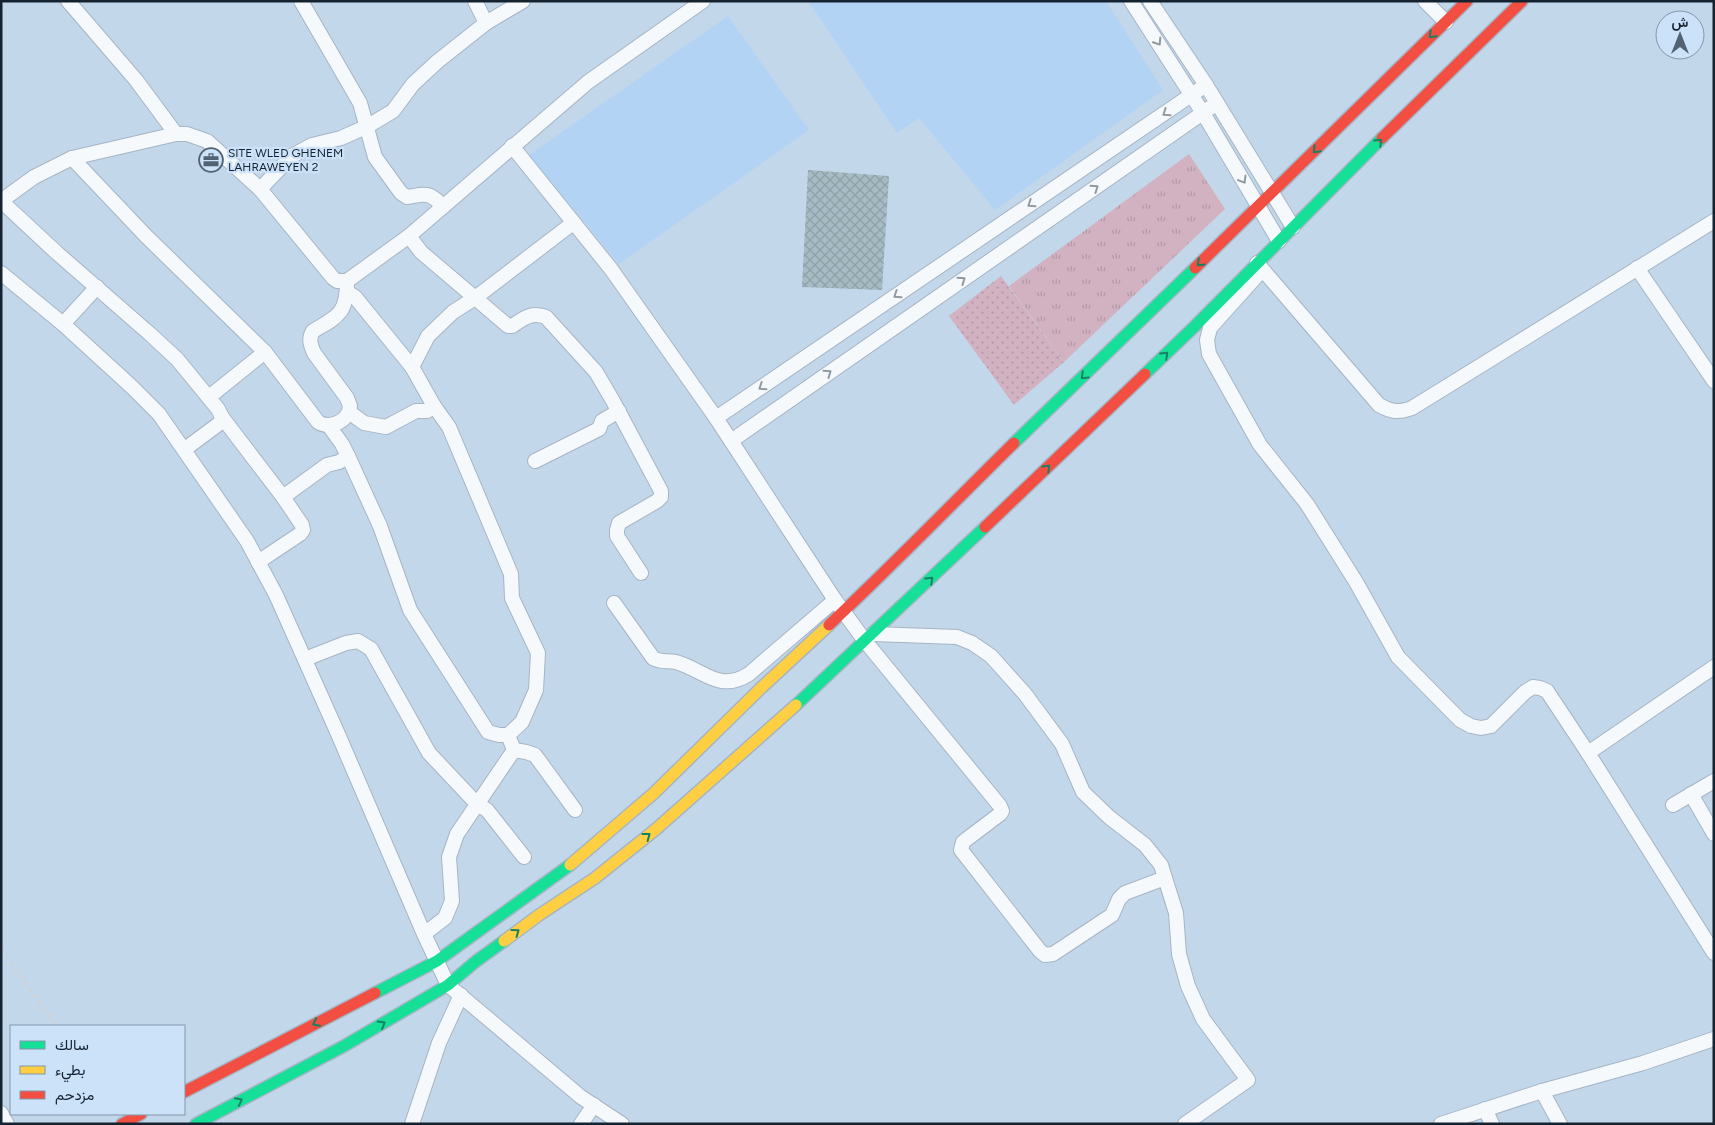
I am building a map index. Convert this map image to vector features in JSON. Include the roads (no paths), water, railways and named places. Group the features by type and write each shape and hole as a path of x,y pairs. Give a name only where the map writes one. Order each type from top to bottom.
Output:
{"street":[{"path":"68,1 136,80 176,134"},
{"path":"301,1 360,102 375,157 401,193 407,197 424,193 433,196 443,206"},
{"path":"475,1 486,23"},
{"path":"260,189 292,156 312,145 341,138 368,126 393,111 413,84 432,67 486,23 522,1"},
{"path":"72,158 146,236 265,352 318,422 323,426 335,425 349,412 350,406 347,398 314,353 310,340 313,331 341,312 345,306 347,286 588,82 702,1"},
{"path":"1131,1 1192,95 1279,241"},
{"path":"1150,1 1206,85 1293,227"},
{"path":"1426,1 1446,22"},
{"path":"185,1091 437,961 566,869 654,793 761,688 839,606 1259,206 1467,1"},
{"path":"1522,1 1279,241 1210,328 1206,340 1208,354 1260,445 1307,504 1356,582 1398,657 1460,720 1471,726 1481,728 1491,726 1525,692 1533,687 1547,691 1714,953"},
{"path":"716,418 1206,85"},
{"path":"731,441 1217,103"},
{"path":"258,562 300,534 302,524 209,397 170,353 1,201 34,177 72,158 176,134 187,134 207,141 260,189 333,278 347,286 412,367 434,406 449,427 511,574 512,598 538,653 536,690 522,722 508,735 488,732 410,610 380,526 342,444 329,426"},
{"path":"512,146 611,269 716,418 839,606 869,637 1002,808 1000,814 963,842 961,850 1040,951 1045,955 1053,954 1112,915 1119,899 1125,893 1165,878"},
{"path":"1260,266 1379,404 1390,411 1403,411 1412,408 1714,221"},
{"path":"412,367 428,336 453,312 475,298 573,222"},
{"path":"408,236 421,252 508,326 512,326 533,315 540,314 546,317 596,372 619,411 660,491 660,497 657,501 619,524 617,530 618,536 641,573"},
{"path":"196,1124 344,1046 448,985 475,962 531,921 595,878 655,830 827,677 1260,266"},
{"path":"1638,268 1714,381"},
{"path":"1,273 63,324 159,414 247,541 276,595 305,659 448,985 581,1097 622,1124"},
{"path":"63,324 97,287"},
{"path":"209,397 265,352"},
{"path":"349,412 364,422 386,427 416,411 427,411 434,406"},
{"path":"534,461 599,429 602,421 619,411"},
{"path":"185,449 220,423 222,417"},
{"path":"283,498 327,465 339,462 348,456"},
{"path":"614,603 657,661 677,662 713,680 728,682 743,678 749,674 839,606"},
{"path":"869,637 957,637 972,643 990,656 1025,694 1062,744 1083,792 1109,817 1145,845 1161,865 1176,912 1179,954 1188,986 1203,1019 1248,1080 1185,1124"},
{"path":"305,659 346,643 358,641 371,649 429,753 477,804 487,810 524,858"},
{"path":"1588,753 1714,667"},
{"path":"508,735 514,750"},
{"path":"424,934 445,918 452,901 449,857 457,834 514,750"},
{"path":"514,750 535,756 575,810"},
{"path":"1673,805 1714,781"},
{"path":"1691,794 1714,834"},
{"path":"412,1124 438,1043 461,995"},
{"path":"1448,1122 1485,1108 1643,1063 1714,1039"},
{"path":"1542,1091 1560,1124"},
{"path":"582,1124 594,1105"},
{"path":"1485,1108 1492,1124"},
{"path":"1,1113 7,1124"},
{"path":"122,1124 139,1115"}],"place":[{"name":"SITE WLED GHENEM LAHRAWEYEN 2","path":"211,160"}]}
